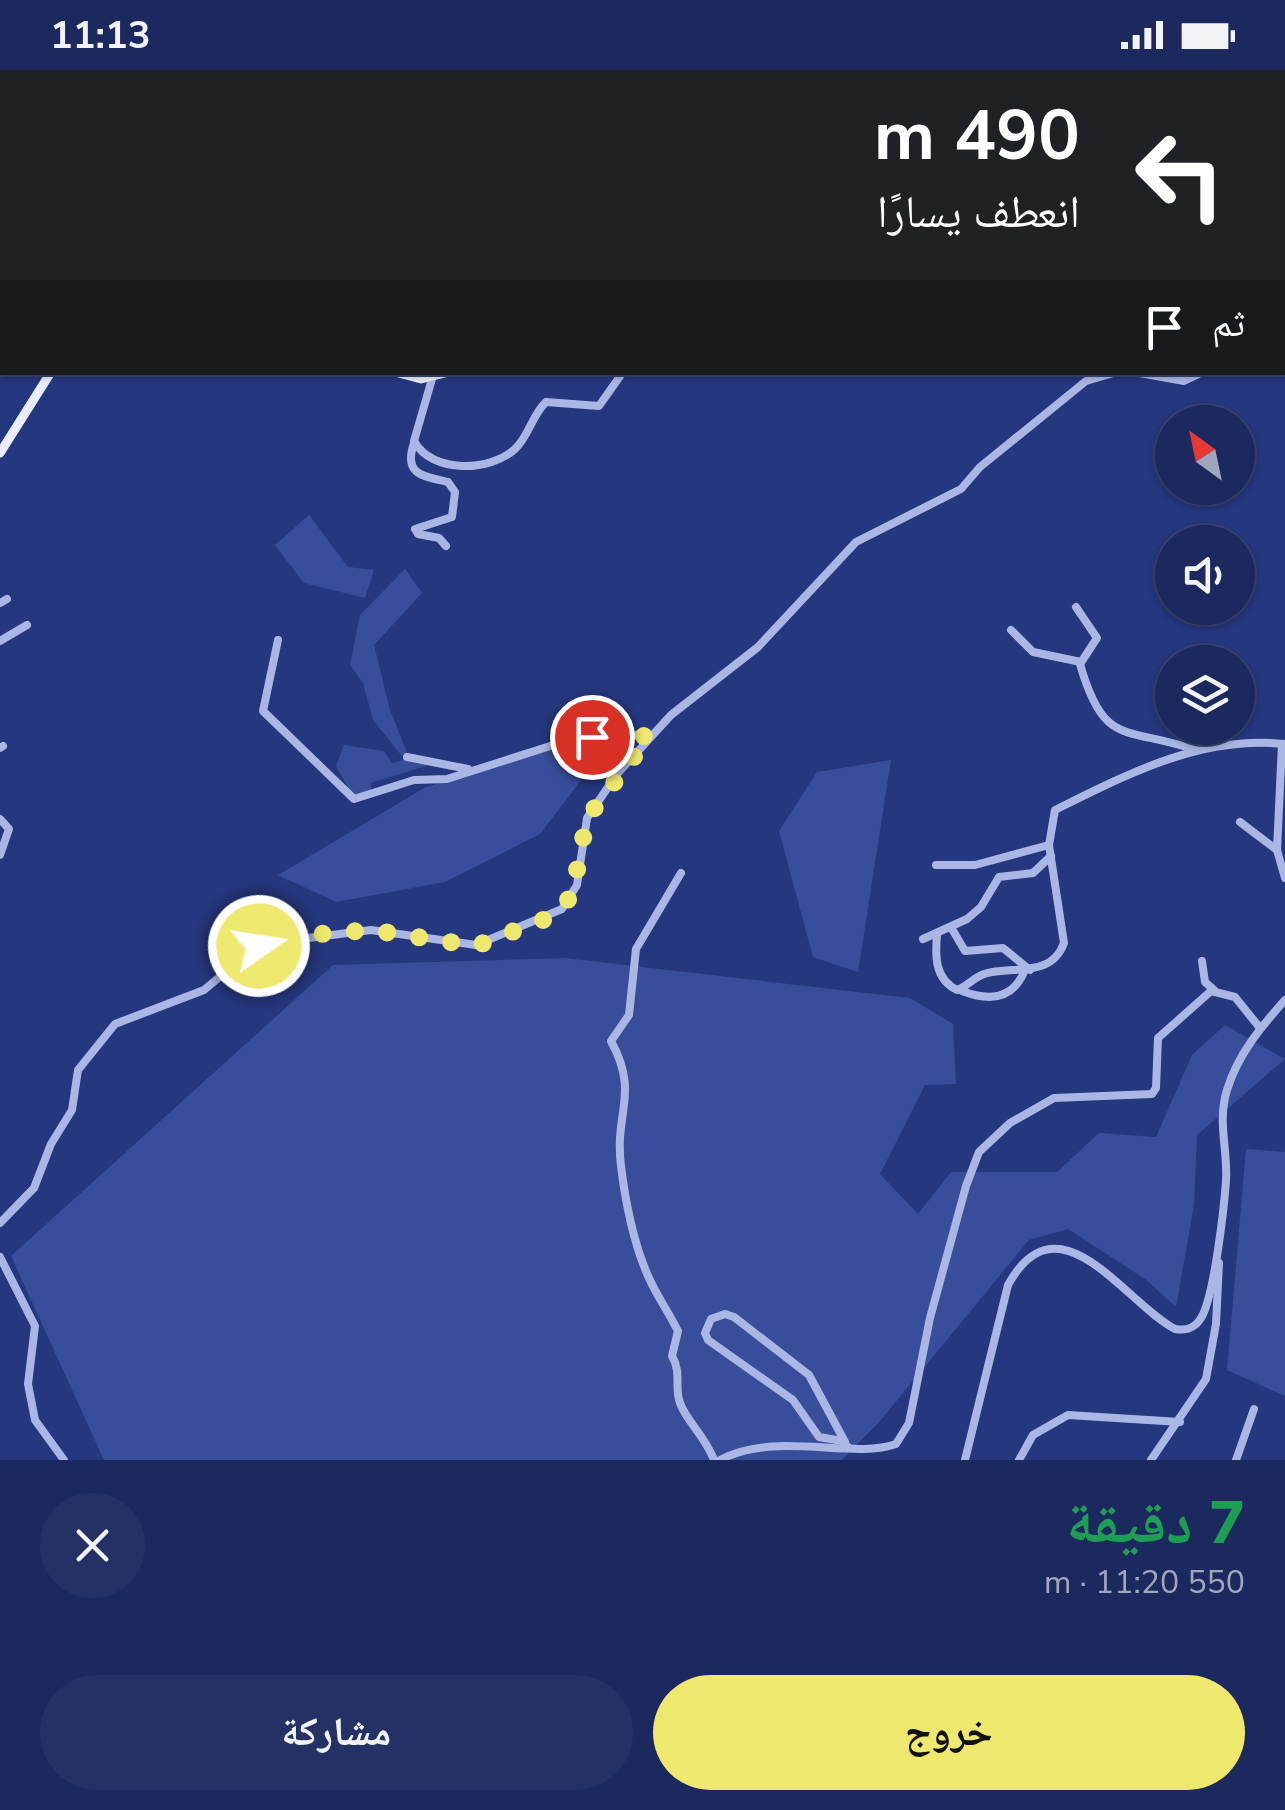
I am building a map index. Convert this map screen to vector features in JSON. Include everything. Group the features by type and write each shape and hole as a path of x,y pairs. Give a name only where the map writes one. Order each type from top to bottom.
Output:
{"main road":[{"path":"0,453 49,375"},
{"path":"411,375 432,379 442,375"}],"street":[{"path":"414,441 422,453 436,461 463,465 492,461 520,443 546,402 599,406 621,375"},
{"path":"0,1223 34,1188 50,1144 72,1110 78,1070 115,1024 204,990 252,950 270,943 371,930 476,946 548,918 572,896 587,818 650,736 686,701 758,647 841,554 872,532 961,489 980,467 1086,381 1107,375"},
{"path":"1153,375 1184,380 1196,375"},
{"path":"432,379 410,458 413,470 424,479 448,482 456,492 452,518 424,523 415,531 440,538 446,546"},
{"path":"1076,608 1097,638 1081,662"},
{"path":"0,641 27,625"},
{"path":"1010,630 1032,652 1081,662"},
{"path":"278,640 262,711 354,798 414,780 447,779 468,769 570,740 615,733 650,736"},
{"path":"1081,662 1096,710 1107,724 1196,750"},
{"path":"962,991 984,974 1027,971 1055,958 1064,944 1049,844 1055,810 1111,782 1196,750 1225,741 1283,744 1277,850 1285,878"},
{"path":"407,757 468,769"},
{"path":"0,819 9,829 0,855"},
{"path":"1240,822 1277,850"},
{"path":"936,865 975,865 1049,844"},
{"path":"923,939 952,929 982,907 998,877 1033,872 1051,856"},
{"path":"681,873 636,949 629,1015 611,1041 627,1076 629,1095 620,1111 620,1164 649,1278 678,1332 672,1356 680,1368 679,1402 706,1436 717,1460 780,1446 892,1447 907,1430 930,1318 966,1186 990,1139 1054,1098 1152,1094 1156,1088 1158,1038 1214,990"},
{"path":"952,929 965,951 1003,948 1027,971"},
{"path":"937,935 941,976 951,988 986,998 1002,995 1018,984 1027,971"},
{"path":"1202,961 1205,982 1214,990 1228,992 1260,1028"},
{"path":"1151,1460 1203,1387 1212,1355 1220,1234 1230,1188 1220,1130 1224,1100 1244,1053 1285,1000"},
{"path":"1246,1008 1268,1018"},
{"path":"965,1460 1002,1304 1015,1271 1037,1254 1052,1249 1074,1250 1167,1325 1182,1330 1192,1328 1202,1317 1210,1296 1226,1172"},
{"path":"0,1257 35,1326 28,1384 35,1420 64,1460"},
{"path":"720,1315 734,1317 809,1375 847,1445 819,1437 793,1400 708,1340 705,1333 711,1320 720,1315"},
{"path":"1236,1460 1254,1410"},
{"path":"1019,1460 1032,1435 1068,1415 1180,1422"}],"shaded area":[{"path":"309,515 348,567 374,570 365,598 304,583 275,545"},
{"path":"405,569 422,593 374,645 390,710 408,755 402,756 373,720 363,683 350,665 360,615"},
{"path":"344,745 384,751 392,763 419,756 432,764 371,783 371,793 355,800 336,766"},
{"path":"539,749 602,753 540,834 445,882 336,902 278,875 424,788"},
{"path":"891,760 858,972 813,957 779,831 817,772"},
{"path":"564,958 910,998 953,1024 956,1084 925,1085 880,1174 918,1214 951,1172 1057,1172 1099,1133 1156,1137 1192,1055 1225,1025 1285,1059 1197,1135 1194,1205 1176,1307 1145,1279 1068,1229 1029,1240 880,1421 842,1460 104,1460 11,1256 333,965"},
{"path":"1246,1149 1285,1152 1285,1396 1227,1370"}],"route":[{"path":"259,946 356,930 476,946 556,914 577,885 587,818 617,774 650,736 615,733 592,737"}]}
